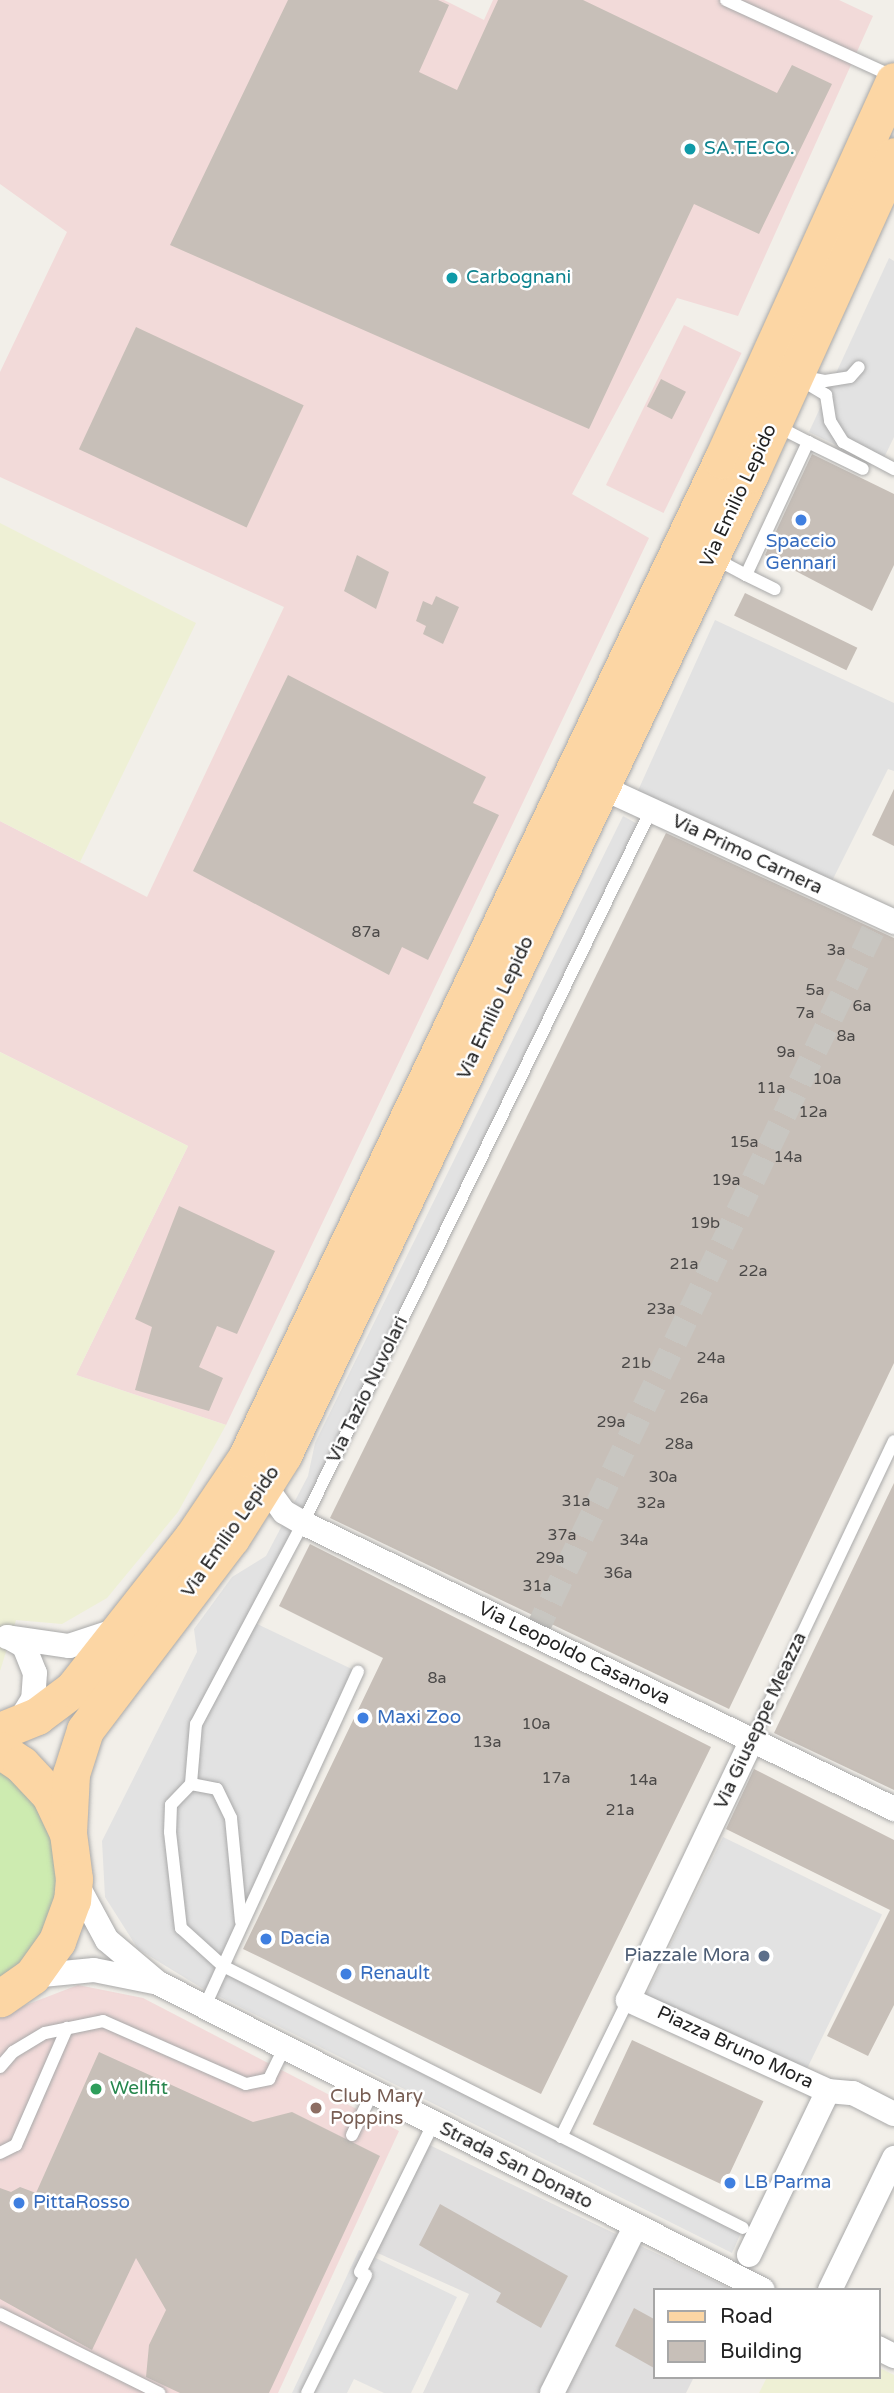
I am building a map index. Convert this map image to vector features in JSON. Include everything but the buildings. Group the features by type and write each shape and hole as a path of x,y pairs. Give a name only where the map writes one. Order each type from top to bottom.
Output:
{"main road":[{"name":"Via Emilio Lepido","path":"3,1736 61,1701 135,1612 215,1507 265,1424 716,473 894,79"},
{"name":"Via Emilio Lepido","path":"68,1833 71,1774 85,1730 265,1486 711,557 894,156"},
{"path":"0,1998 32,1976 66,1921 74,1878 68,1833 36,1778 3,1736"}],"street":[{"name":"Via Primo Carnera","path":"601,787 894,922"},
{"name":"Via Leopoldo Casanova","path":"265,1486 284,1512 303,1523 894,1809"},
{"name":"Via Emilio Lepido","path":"3,1736 28,1711 35,1679 30,1654 7,1637 77,1645 113,1632 135,1612"},
{"name":"Via Giuseppe Meazza","path":"628,2000 751,1742"},
{"name":"Strada San Donato","path":"74,1878 107,1940 158,1983 759,2288"},
{"name":"Strada San Donato","path":"32,1976 94,1970 158,1983"},
{"name":"Piazza Bruno Mora","path":"628,2000 828,2091 749,2255"},
{"path":"828,2091 853,2093 894,2114"},
{"path":"831,2288 894,2158"},
{"path":"552,2393 635,2227"}],"lane":[{"path":"726,0 894,79"},
{"path":"795,375 825,380 850,377 859,367"},
{"path":"795,375 826,395 830,421 843,442 894,469"},
{"path":"769,433 786,431 863,469"},
{"path":"747,575 808,442"},
{"path":"711,557 775,589"},
{"name":"Via Tazio Nuvolari","path":"191,1784 196,1724 303,1523 651,810"},
{"name":"Via Giuseppe Meazza","path":"751,1742 894,1441"},
{"path":"204,2008 241,1922 358,1672"},
{"path":"241,1922 231,1818 217,1789 191,1784 171,1805 181,1928 223,1966 743,2228"},
{"path":"561,2137 628,2000"},
{"path":"0,2067 13,2052 45,2034 103,2021 246,2084 269,2079 284,2048"},
{"path":"0,2153 16,2145 67,2028"},
{"path":"352,2135 372,2093"},
{"path":"307,2393 433,2124"},
{"path":"0,2314 159,2393"}],"shaded area":[{"path":"0,0 444,0 484,20 493,0 839,0 873,16 738,316 677,298 572,494 649,538 226,1425 76,1375 188,1146 0,1052 0,821 147,897 284,607 0,477 0,372 67,232 0,184"},
{"path":"889,258 894,261 894,437 880,466 809,432"},
{"path":"684,325 742,353 663,513 606,485"},
{"path":"715,620 894,703 894,771 888,769 831,883 636,795"},
{"path":"623,816 643,827 251,1621 358,1672 224,1966 743,2228 732,2253 200,1987 138,1949 105,1897 102,1841 197,1652 194,1629 232,1577 266,1556 308,1476 315,1443"},
{"name":"Piazzale Mora","path":"723,1837 882,1915 804,2074 645,1996"},
{"path":"78,1985 143,1998 399,2131 278,2393 0,2393 0,2015"},
{"path":"421,2141 729,2288 652,2288 652,2379 693,2379 686,2393 423,2393 469,2294 371,2250"},
{"path":"359,2250 457,2297 411,2393 384,2393 354,2379 347,2393 292,2393"}],"green space":[{"path":"0,523 196,623 80,862 0,821"},
{"path":"0,1052 188,1146 76,1375 226,1425 178,1512 107,1598 62,1624 16,1620 0,1671"},
{"path":"0,1768 20,1784 44,1817 57,1857 55,1898 49,1919 28,1955 0,1980"},
{"path":"880,2368 894,2375 894,2393 759,2393 766,2379 880,2379"}],"tunnel":[{"path":"535,1634 880,916"}],"place":[{"name":"SA.TE.CO.","path":"690,149"},
{"name":"Carbognani","path":"452,278"},
{"name":"Spaccio Gennari","path":"801,520"},
{"name":"Maxi Zoo","path":"363,1718"},
{"name":"Dacia","path":"266,1939"},
{"name":"Piazzale Mora","path":"764,1956"},
{"name":"Renault","path":"346,1974"},
{"name":"Wellfit","path":"96,2089"},
{"name":"Club Mary Poppins","path":"316,2108"},
{"name":"LB Parma","path":"730,2183"},
{"name":"PittaRosso","path":"19,2203"}]}
